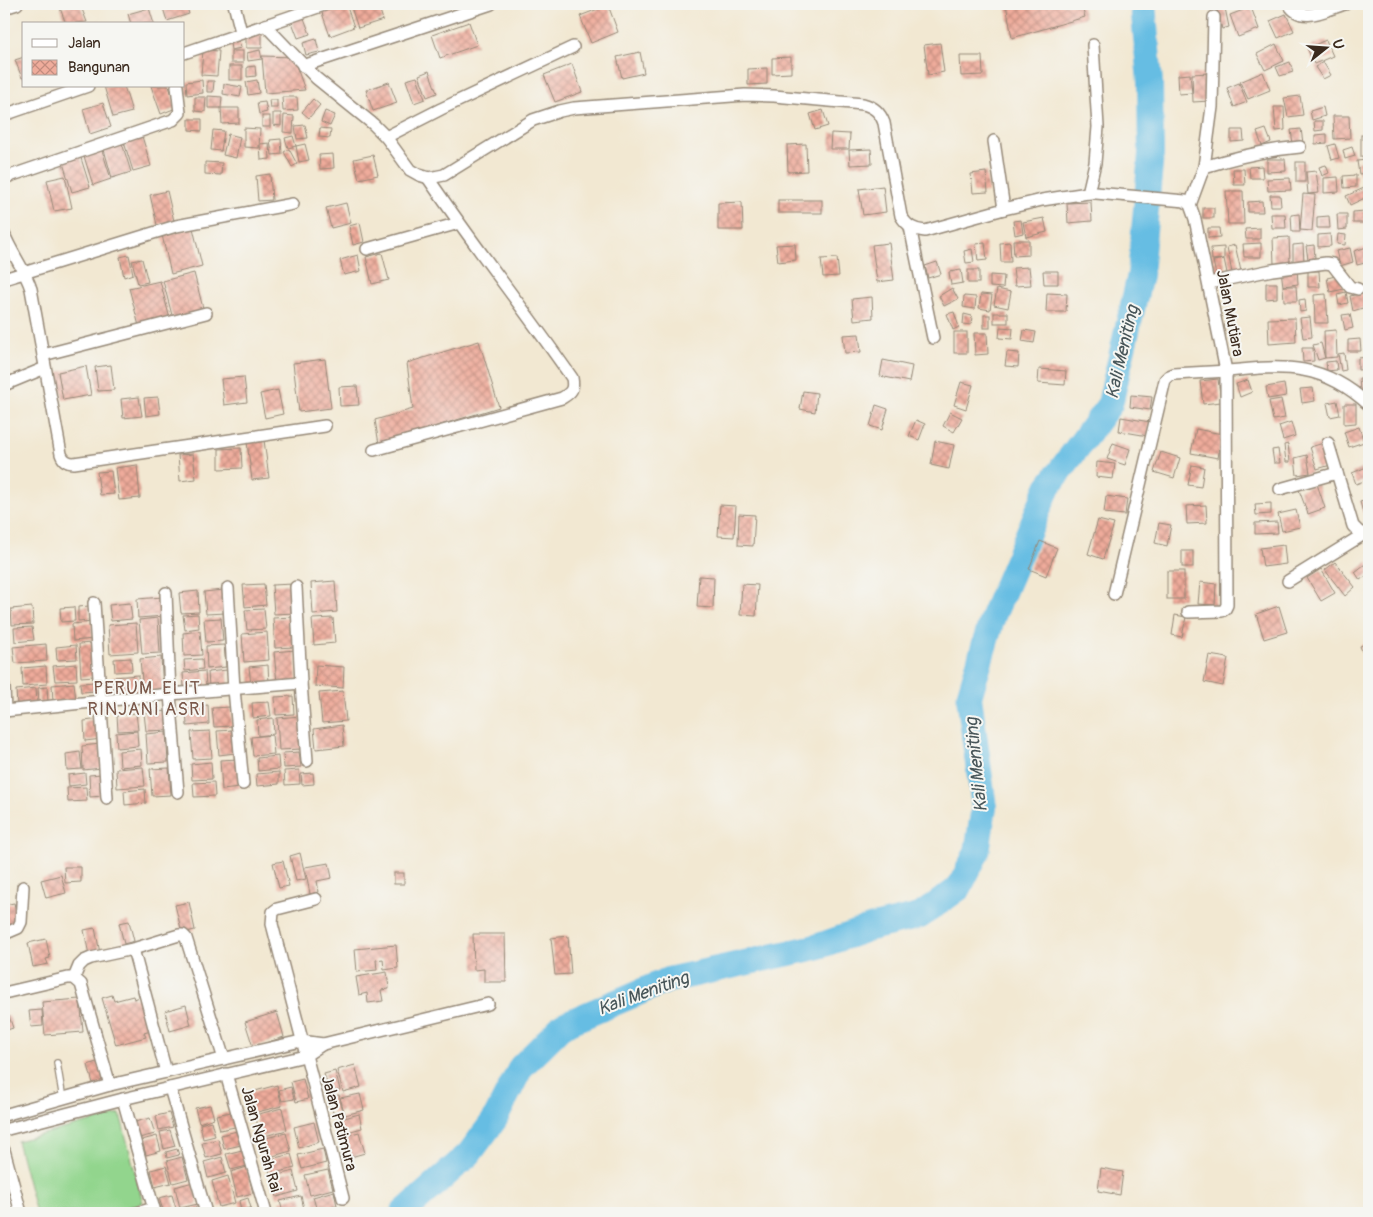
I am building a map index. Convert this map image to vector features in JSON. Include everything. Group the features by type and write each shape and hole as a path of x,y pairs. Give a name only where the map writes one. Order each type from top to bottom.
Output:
{"street":[{"path":"4,8 18,4"},
{"path":"234,4 241,32"},
{"path":"185,53 327,4"},
{"path":"303,66 492,4"},
{"path":"1289,4 1295,12 1306,15 1345,4"},
{"path":"910,227 925,231 1042,200 1092,193 1185,202 1204,167 1212,107 1214,17"},
{"path":"265,25 303,66 330,90 360,112 386,137 410,170 419,176 428,178 439,177 533,120 553,112 574,108 745,94 870,106 877,110 882,117 901,216 910,227 933,338"},
{"path":"1092,193 1098,127 1094,45"},
{"path":"386,137 441,109 573,48"},
{"path":"4,115 82,88"},
{"path":"4,178 173,120 180,113 177,88"},
{"path":"994,141 1004,209"},
{"path":"1204,167 1262,152 1300,147"},
{"path":"374,450 562,398 572,392 574,386 572,378 530,318 428,178"},
{"name":"Jalan Mutiara","path":"1185,202 1196,219 1226,371 1264,367 1305,370 1318,373 1341,384 1369,405"},
{"path":"4,279 176,226 292,204"},
{"path":"367,249 459,223"},
{"path":"4,234 16,260 25,272 31,288 62,455 65,460 72,463 325,426"},
{"path":"1209,283 1272,270 1326,262 1332,264 1350,287 1358,289"},
{"path":"43,355 206,313"},
{"path":"4,385 45,368"},
{"path":"1114,594 1165,380 1174,374 1226,371 1227,605 1222,611 1188,612"},
{"path":"1328,443 1353,526 1357,531 1367,533"},
{"path":"1280,489 1337,473"},
{"path":"1288,581 1367,533"},
{"path":"228,588 234,689 243,784"},
{"path":"296,588 307,761"},
{"path":"166,593 170,694 178,792"},
{"path":"94,603 107,798"},
{"path":"4,687 5,711 301,683"},
{"path":"4,934 18,928 21,922 23,887"},
{"name":"Jalan Patimura","path":"316,900 277,909 273,912 272,924 343,1198"},
{"path":"74,978 79,966 84,961 183,935 186,938 224,1059"},
{"path":"133,948 166,1072"},
{"path":"4,993 68,978 74,978 81,984 110,1085"},
{"path":"4,1115 110,1085 301,1041 323,1044 488,1004"},
{"path":"4,1130 123,1099 306,1056 323,1044"},
{"name":"Jalan Ngurah Rai","path":"226,1074 266,1213"},
{"path":"170,1088 206,1213"},
{"path":"123,1099 155,1211 137,1213"},
{"path":"4,1150 21,1213"},
{"path":"4,1198 8,1213"}],"lane":[{"path":"57,1063 63,1099"}],"green space":[{"path":"120,1114 143,1203 104,1213 36,1213 17,1141"}],"building":[{"path":"71,4 80,4 87,22 65,22 60,8"},
{"path":"177,4 186,4 189,14 167,21 163,8"},
{"path":"346,4 354,27 330,36 321,10"},
{"path":"350,4 378,4 383,20 358,28"},
{"path":"1006,4 1081,4 1085,17 1012,38"},
{"path":"608,5 618,32 591,43 580,16"},
{"path":"1251,7 1259,29 1238,37 1230,15"},
{"path":"149,8 153,22 130,22 128,14"},
{"path":"1225,8 1229,27 1222,29 1217,10"},
{"path":"302,13 310,34 298,38 290,17"},
{"path":"1286,14 1294,31 1278,38 1270,21"},
{"path":"469,22 477,45 440,58 432,35"},
{"path":"262,32 262,48 246,48 246,33"},
{"path":"316,39 319,52 306,55 303,43"},
{"path":"1326,40 1333,56 1314,64 1307,48"},
{"path":"239,41 241,48 231,50 230,43"},
{"path":"940,43 944,72 928,75 924,45"},
{"path":"1276,44 1284,61 1265,70 1257,54"},
{"path":"203,50 219,51 217,76 201,75"},
{"path":"260,50 262,59 248,61 247,53"},
{"path":"231,51 243,51 243,63 231,63"},
{"path":"640,52 644,73 622,78 617,57"},
{"path":"262,56 293,57 305,90 265,93"},
{"path":"960,56 982,56 983,75 961,76"},
{"path":"791,57 791,73 772,74 772,58"},
{"path":"22,58 22,78 15,60"},
{"path":"1290,62 1293,72 1280,76 1276,67"},
{"path":"1323,62 1331,75 1323,79 1315,67"},
{"path":"572,64 582,92 555,102 544,75"},
{"path":"229,66 242,66 242,80 229,80"},
{"path":"255,66 256,76 247,77 247,67"},
{"path":"767,68 767,84 748,85 748,69"},
{"path":"429,71 437,93 427,97 419,75"},
{"path":"1263,72 1270,90 1248,99 1240,82"},
{"path":"1209,73 1210,101 1193,102 1192,74"},
{"path":"1190,74 1192,93 1179,94 1178,75"},
{"path":"417,77 425,99 414,103 406,80"},
{"path":"202,80 203,93 187,95 186,82"},
{"path":"257,80 259,93 248,95 246,82"},
{"path":"207,81 214,81 213,92 207,92"},
{"path":"389,82 397,103 373,111 366,90"},
{"path":"1239,83 1247,102 1234,107 1227,88"},
{"path":"224,84 242,87 240,97 223,94"},
{"path":"105,88 125,88 132,112 113,117"},
{"path":"152,88 170,88 176,108 161,114"},
{"path":"208,96 222,97 221,108 208,108"},
{"path":"1300,96 1303,115 1288,117 1284,98"},
{"path":"195,97 206,97 205,112 195,111"},
{"path":"282,97 297,97 298,110 283,111"},
{"path":"313,99 320,105 309,118 302,112"},
{"path":"269,100 277,100 277,108 270,108"},
{"path":"265,102 267,112 259,114 257,103"},
{"path":"103,103 111,127 90,134 83,109"},
{"path":"1274,107 1284,107 1285,130 1276,131"},
{"path":"1323,107 1325,116 1312,120 1310,111"},
{"path":"221,108 239,108 239,123 222,124"},
{"path":"823,110 828,126 815,130 810,114"},
{"path":"325,111 335,115 330,126 321,122"},
{"path":"273,113 281,113 281,126 273,125"},
{"path":"284,115 294,116 293,133 283,132"},
{"path":"262,116 270,116 270,127 262,127"},
{"path":"1333,116 1349,116 1350,138 1334,139"},
{"path":"189,119 202,119 202,131 189,130"},
{"path":"1314,121 1323,121 1323,130 1315,131"},
{"path":"305,125 308,138 297,139 295,126"},
{"path":"244,128 260,129 259,148 244,147"},
{"path":"320,128 331,129 330,138 319,137"},
{"path":"1266,129 1271,142 1262,146 1257,132"},
{"path":"1301,129 1303,143 1293,144 1291,130"},
{"path":"213,130 224,131 221,151 211,150"},
{"path":"1231,130 1243,130 1244,141 1231,142"},
{"path":"141,133 151,166 133,171 123,139"},
{"path":"831,133 850,134 849,149 830,149"},
{"path":"228,134 240,137 236,158 223,155"},
{"path":"1327,134 1327,143 1315,144 1315,135"},
{"path":"1361,135 1366,135 1366,157 1361,157"},
{"path":"293,136 296,146 288,148 285,138"},
{"path":"281,139 282,154 272,155 270,140"},
{"path":"121,140 131,172 112,178 103,146"},
{"path":"269,143 270,159 261,160 260,144"},
{"path":"305,144 309,160 299,162 296,146"},
{"path":"806,144 807,171 788,172 787,145"},
{"path":"1335,144 1339,158 1332,160 1328,146"},
{"path":"101,147 111,179 93,185 83,153"},
{"path":"1352,147 1355,156 1345,159 1343,150"},
{"path":"289,149 297,164 292,167 284,152"},
{"path":"871,149 872,164 850,165 849,150"},
{"path":"333,154 334,168 320,169 319,155"},
{"path":"80,155 90,187 72,192 62,160"},
{"path":"373,155 378,175 359,179 354,159"},
{"path":"1267,159 1285,159 1286,171 1267,172"},
{"path":"1366,160 1368,173 1359,174 1357,161"},
{"path":"205,162 222,163 221,175 205,174"},
{"path":"1296,162 1305,162 1305,182 1296,182"},
{"path":"1326,165 1329,173 1322,176 1319,167"},
{"path":"1262,166 1263,178 1250,178 1249,167"},
{"path":"1233,169 1244,169 1245,185 1234,185"},
{"path":"1316,171 1319,193 1308,194 1306,172"},
{"path":"986,172 988,192 973,193 971,174"},
{"path":"270,174 272,200 258,201 256,176"},
{"path":"1356,175 1356,187 1344,188 1343,176"},
{"path":"65,176 72,208 54,211 47,180"},
{"path":"1338,177 1339,192 1324,193 1324,178"},
{"path":"1290,178 1291,190 1268,191 1267,179"},
{"path":"883,186 886,212 863,215 859,189"},
{"path":"1364,188 1367,197 1350,205 1346,196"},
{"path":"167,191 174,221 157,225 150,195"},
{"path":"1226,191 1243,191 1244,224 1228,224"},
{"path":"1303,194 1315,195 1312,231 1300,230"},
{"path":"1270,195 1280,195 1281,206 1271,206"},
{"path":"778,200 822,200 822,213 778,213"},
{"path":"1262,201 1263,212 1248,212 1248,202"},
{"path":"742,202 743,230 718,230 718,203"},
{"path":"1091,202 1092,221 1068,223 1067,203"},
{"path":"346,203 351,223 331,228 326,208"},
{"path":"1203,208 1214,208 1214,218 1203,218"},
{"path":"1365,211 1366,223 1353,223 1353,212"},
{"path":"1271,214 1285,214 1286,228 1272,228"},
{"path":"1299,214 1300,232 1292,232 1291,215"},
{"path":"1337,214 1347,214 1347,229 1338,230"},
{"path":"1329,216 1330,228 1317,228 1317,217"},
{"path":"1044,218 1047,232 1026,237 1023,222"},
{"path":"1021,220 1023,233 1015,235 1013,221"},
{"path":"360,223 364,242 353,245 349,226"},
{"path":"193,228 202,266 171,274 162,235"},
{"path":"1208,228 1219,228 1220,237 1208,238"},
{"path":"1260,228 1260,239 1246,239 1245,229"},
{"path":"1330,234 1331,246 1318,247 1318,235"},
{"path":"1338,234 1346,235 1345,245 1337,244"},
{"path":"1289,237 1290,263 1274,264 1273,238"},
{"path":"1013,240 1029,240 1029,255 1014,256"},
{"path":"1010,242 1011,262 1001,262 1000,243"},
{"path":"889,243 894,280 877,282 872,245"},
{"path":"985,243 987,260 978,261 976,244"},
{"path":"1261,243 1261,257 1244,257 1243,244"},
{"path":"795,244 796,260 778,262 776,245"},
{"path":"1303,244 1304,262 1293,263 1293,245"},
{"path":"1235,245 1241,271 1232,273 1227,247"},
{"path":"1314,245 1315,258 1308,259 1306,246"},
{"path":"1224,247 1224,259 1212,260 1211,248"},
{"path":"1367,247 1369,262 1357,265 1354,251"},
{"path":"1350,248 1353,262 1340,266 1336,251"},
{"path":"972,249 974,262 966,263 964,251"},
{"path":"382,253 389,280 372,284 366,257"},
{"path":"129,255 133,274 124,277 120,257"},
{"path":"358,255 361,271 344,275 340,260"},
{"path":"837,258 839,276 823,277 821,259"},
{"path":"142,259 148,282 138,284 132,261"},
{"path":"1224,259 1227,273 1216,275 1213,261"},
{"path":"937,262 941,274 928,278 925,266"},
{"path":"1029,267 1031,285 1015,286 1013,268"},
{"path":"1297,268 1298,284 1283,286 1281,270"},
{"path":"961,270 963,283 951,285 949,272"},
{"path":"968,270 979,270 979,283 968,283"},
{"path":"1043,271 1058,271 1058,284 1044,284"},
{"path":"1308,271 1319,271 1320,287 1308,287"},
{"path":"194,273 204,312 173,319 163,281"},
{"path":"990,275 1004,276 1003,288 990,287"},
{"path":"1340,275 1344,289 1330,292 1327,278"},
{"path":"160,281 170,319 139,326 129,288"},
{"path":"1266,283 1277,283 1277,298 1266,299"},
{"path":"1283,286 1296,286 1297,301 1284,301"},
{"path":"952,288 958,299 944,306 939,296"},
{"path":"997,289 1011,292 1008,308 994,305"},
{"path":"1346,292 1348,303 1339,305 1337,294"},
{"path":"1047,293 1067,294 1066,312 1046,312"},
{"path":"1363,293 1366,307 1353,311 1350,296"},
{"path":"981,294 992,295 990,310 979,308"},
{"path":"1326,294 1328,323 1315,323 1314,295"},
{"path":"964,296 976,297 975,309 963,307"},
{"path":"872,297 873,318 854,320 852,299"},
{"path":"1305,299 1306,311 1300,312 1299,300"},
{"path":"954,312 959,327 953,330 947,314"},
{"path":"994,313 1008,313 1008,323 994,323"},
{"path":"964,314 972,316 971,325 963,324"},
{"path":"1350,314 1353,328 1345,330 1342,315"},
{"path":"984,315 990,315 990,328 984,328"},
{"path":"1310,317 1312,337 1303,338 1300,318"},
{"path":"1295,318 1296,342 1269,344 1268,319"},
{"path":"1000,327 1013,328 1012,339 999,338"},
{"path":"1024,330 1036,332 1034,343 1022,341"},
{"path":"1336,330 1337,357 1325,358 1324,331"},
{"path":"954,332 967,332 967,353 954,353"},
{"path":"974,333 987,333 988,354 975,355"},
{"path":"859,334 861,352 845,353 843,335"},
{"path":"1360,339 1361,351 1348,351 1348,340"},
{"path":"479,341 499,407 379,444 375,420 413,409 407,363"},
{"path":"1321,343 1325,358 1318,360 1313,345"},
{"path":"1302,348 1313,348 1314,361 1303,362"},
{"path":"1007,352 1019,353 1018,367 1005,366"},
{"path":"1344,353 1346,370 1341,371 1338,354"},
{"path":"1369,357 1369,369 1358,370 1358,358"},
{"path":"325,359 331,408 299,412 293,363"},
{"path":"883,360 912,366 909,382 880,376"},
{"path":"1336,361 1337,370 1327,371 1326,362"},
{"path":"111,365 114,390 98,391 95,367"},
{"path":"86,366 91,395 63,400 58,372"},
{"path":"1039,369 1066,371 1065,385 1038,383"},
{"path":"244,377 247,402 224,405 221,379"},
{"path":"1359,378 1368,378 1369,390 1360,391"},
{"path":"1218,379 1221,402 1203,404 1200,381"},
{"path":"1248,380 1252,392 1240,397 1236,384"},
{"path":"961,382 973,385 966,409 954,405"},
{"path":"1284,384 1286,396 1268,399 1266,387"},
{"path":"357,386 359,405 340,406 339,387"},
{"path":"1313,388 1315,401 1302,403 1300,389"},
{"path":"278,390 283,414 265,418 260,394"},
{"path":"803,391 817,393 815,412 800,409"},
{"path":"1131,395 1152,397 1150,410 1130,407"},
{"path":"139,397 142,416 123,418 121,399"},
{"path":"158,397 160,414 146,416 144,398"},
{"path":"1281,399 1285,418 1273,420 1269,401"},
{"path":"1337,401 1340,415 1330,417 1327,403"},
{"path":"1344,404 1356,404 1356,423 1344,424"},
{"path":"876,405 888,409 882,430 870,426"},
{"path":"950,412 962,418 954,432 943,426"},
{"path":"1121,417 1150,422 1148,436 1119,431"},
{"path":"916,420 925,424 919,440 909,436"},
{"path":"1291,422 1295,436 1283,440 1279,426"},
{"path":"1359,427 1364,442 1349,447 1344,432"},
{"path":"1196,429 1222,434 1218,458 1191,453"},
{"path":"264,440 269,478 252,480 247,442"},
{"path":"935,441 954,445 949,469 931,465"},
{"path":"1113,443 1130,449 1125,465 1107,459"},
{"path":"1324,443 1331,465 1317,469 1310,447"},
{"path":"1288,444 1290,462 1286,462 1284,445"},
{"path":"241,448 242,468 219,469 219,449"},
{"path":"1278,449 1280,463 1274,463 1272,450"},
{"path":"1161,452 1180,458 1174,478 1154,472"},
{"path":"193,454 196,479 180,481 178,455"},
{"path":"1307,455 1310,473 1297,475 1295,458"},
{"path":"1097,462 1115,464 1113,479 1096,477"},
{"path":"137,465 140,498 119,500 115,468"},
{"path":"1192,465 1204,467 1201,487 1188,485"},
{"path":"1369,466 1369,479 1356,484 1352,473"},
{"path":"111,471 114,494 100,495 97,472"},
{"path":"1317,484 1325,508 1308,514 1299,490"},
{"path":"1106,496 1127,499 1125,515 1104,513"},
{"path":"1369,499 1369,515 1364,516 1360,502"},
{"path":"1271,503 1271,514 1256,515 1255,504"},
{"path":"720,505 736,506 734,537 718,536"},
{"path":"1206,505 1207,523 1187,524 1186,506"},
{"path":"1296,510 1300,527 1282,531 1278,514"},
{"path":"739,514 755,515 753,546 738,545"},
{"path":"1098,520 1114,524 1103,559 1088,554"},
{"path":"1277,522 1278,533 1255,534 1255,523"},
{"path":"1159,523 1171,525 1167,546 1155,543"},
{"path":"1040,541 1057,548 1046,576 1029,569"},
{"path":"1284,545 1286,564 1263,567 1260,548"},
{"path":"1182,551 1193,551 1193,567 1182,567"},
{"path":"1369,561 1369,574 1360,580 1355,572"},
{"path":"1335,562 1355,587 1345,596 1325,570"},
{"path":"1321,569 1335,593 1321,601 1307,578"},
{"path":"1167,571 1184,571 1184,599 1167,599"},
{"path":"699,576 714,577 713,608 697,607"},
{"path":"335,581 337,612 313,614 311,583"},
{"path":"1200,582 1216,584 1215,605 1198,604"},
{"path":"264,584 266,605 245,607 243,585"},
{"path":"293,584 295,613 274,614 272,585"},
{"path":"742,584 758,585 756,616 740,615"},
{"path":"223,590 225,613 206,614 204,592"},
{"path":"198,591 199,612 181,613 179,593"},
{"path":"163,597 164,616 138,618 137,599"},
{"path":"130,603 132,619 111,621 109,605"},
{"path":"89,606 90,620 78,621 78,607"},
{"path":"1279,606 1287,632 1264,639 1256,614"},
{"path":"32,607 33,624 12,625 11,609"},
{"path":"74,607 75,621 61,622 60,608"},
{"path":"264,609 266,629 247,630 245,610"},
{"path":"198,614 199,628 185,630 183,615"},
{"path":"1175,615 1186,617 1182,637 1172,635"},
{"path":"293,617 295,647 275,648 273,618"},
{"path":"158,618 160,653 142,654 139,620"},
{"path":"221,618 223,641 206,642 204,619"},
{"path":"333,618 335,643 314,645 312,619"},
{"path":"92,622 93,639 73,641 72,624"},
{"path":"136,623 138,652 110,654 108,625"},
{"path":"32,627 34,640 15,642 14,628"},
{"path":"200,631 202,655 184,656 183,633"},
{"path":"267,632 269,660 244,662 242,634"},
{"path":"1369,642 1369,669 1360,646"},
{"path":"92,643 94,676 81,677 79,644"},
{"path":"46,644 47,661 15,663 13,647"},
{"path":"76,645 77,659 57,660 56,647"},
{"path":"224,645 226,667 207,669 206,646"},
{"path":"295,650 297,681 277,683 274,652"},
{"path":"1209,655 1228,658 1223,686 1204,682"},
{"path":"161,657 163,690 143,692 140,659"},
{"path":"131,658 132,671 115,672 114,659"},
{"path":"202,659 203,669 185,671 184,660"},
{"path":"76,664 77,680 55,681 53,666"},
{"path":"268,665 269,683 251,685 249,667"},
{"path":"316,665 344,667 343,688 315,686"},
{"path":"46,666 47,684 23,686 22,668"},
{"path":"227,670 229,686 209,687 208,672"},
{"path":"205,671 206,686 184,688 183,673"},
{"path":"138,675 139,693 114,695 113,677"},
{"path":"96,682 97,691 81,692 80,683"},
{"path":"74,683 76,700 53,702 52,685"},
{"path":"47,687 48,702 39,703 38,688"},
{"path":"36,688 37,703 17,705 16,690"},
{"path":"343,691 346,721 322,723 319,693"},
{"path":"293,696 294,714 276,715 275,697"},
{"path":"269,702 271,716 253,718 252,703"},
{"path":"208,705 209,724 187,726 186,707"},
{"path":"231,707 232,726 214,727 212,708"},
{"path":"169,711 170,730 146,731 144,713"},
{"path":"136,713 138,730 118,731 117,715"},
{"path":"301,716 303,749 279,750 277,718"},
{"path":"273,718 274,734 258,736 257,720"},
{"path":"101,719 102,739 85,741 84,721"},
{"path":"342,725 344,746 316,749 314,729"},
{"path":"233,730 235,753 219,755 217,731"},
{"path":"137,731 138,746 117,748 116,733"},
{"path":"210,731 212,758 193,759 191,732"},
{"path":"166,732 168,762 148,763 146,734"},
{"path":"272,735 274,754 253,756 251,737"},
{"path":"100,744 102,768 83,770 82,746"},
{"path":"141,749 142,765 120,767 119,751"},
{"path":"80,752 82,769 67,770 66,754"},
{"path":"299,752 301,767 284,768 283,753"},
{"path":"278,756 279,769 258,771 257,758"},
{"path":"238,759 240,788 222,790 220,760"},
{"path":"211,762 212,779 192,780 191,764"},
{"path":"143,767 145,786 117,788 116,769"},
{"path":"169,768 171,795 152,796 150,769"},
{"path":"299,770 300,784 285,785 284,771"},
{"path":"279,772 279,784 257,786 256,774"},
{"path":"85,773 86,784 69,786 68,775"},
{"path":"313,773 314,784 302,785 301,774"},
{"path":"102,774 103,796 90,797 89,775"},
{"path":"214,782 215,796 194,797 193,783"},
{"path":"86,787 87,801 68,802 67,788"},
{"path":"145,789 146,803 125,805 124,791"},
{"path":"300,853 306,879 296,881 290,856"},
{"path":"283,861 289,886 279,888 273,863"},
{"path":"329,863 332,878 317,881 319,892 310,894 305,867"},
{"path":"64,867 81,867 81,882 65,883"},
{"path":"394,873 404,873 404,884 394,884"},
{"path":"61,875 66,893 46,898 41,880"},
{"path":"189,902 195,930 182,933 175,905"},
{"path":"14,903 19,924 4,928 4,905"},
{"path":"129,921 134,941 124,944 119,923"},
{"path":"95,928 100,953 89,955 84,930"},
{"path":"473,934 505,934 506,982 484,982 484,969 474,970"},
{"path":"568,936 571,974 555,975 551,938"},
{"path":"46,939 50,958 46,959 48,964 33,967 28,943"},
{"path":"396,945 398,968 384,970 383,959 376,960 377,970 357,972 355,949"},
{"path":"387,972 389,989 381,990 383,1001 368,1003 367,993 359,995 356,977"},
{"path":"112,995 114,1001 133,996 134,999 143,996 154,1030 144,1033 146,1037 116,1045 102,998"},
{"path":"80,999 83,1032 45,1035 42,1002"},
{"path":"186,1005 191,1025 170,1031 165,1011"},
{"path":"42,1010 43,1026 31,1027 29,1011"},
{"path":"277,1012 284,1037 253,1047 245,1022"},
{"path":"9,1016 13,1028 4,1031 4,1017"},
{"path":"99,1061 106,1083 94,1087 88,1065"},
{"path":"355,1065 361,1087 343,1092 337,1070"},
{"path":"335,1071 340,1090 330,1093 324,1074"},
{"path":"303,1079 308,1099 296,1102 291,1082"},
{"path":"277,1085 282,1106 253,1113 248,1093"},
{"path":"291,1087 294,1099 282,1101 279,1090"},
{"path":"360,1094 364,1110 345,1115 340,1098"},
{"path":"339,1095 343,1111 333,1113 329,1097"},
{"path":"210,1105 214,1118 199,1123 195,1108"},
{"path":"282,1108 287,1130 261,1137 255,1115"},
{"path":"231,1112 235,1127 220,1130 216,1115"},
{"path":"169,1113 173,1127 159,1130 156,1116"},
{"path":"359,1114 362,1128 340,1134 337,1120"},
{"path":"150,1118 155,1134 139,1138 135,1122"},
{"path":"211,1121 215,1136 203,1139 200,1124"},
{"path":"314,1122 319,1142 299,1148 294,1127"},
{"path":"170,1130 175,1146 164,1149 160,1132"},
{"path":"237,1131 241,1145 224,1149 221,1135"},
{"path":"359,1132 365,1153 347,1158 341,1137"},
{"path":"286,1133 291,1151 266,1158 262,1139"},
{"path":"157,1136 161,1151 146,1155 142,1140"},
{"path":"218,1139 222,1154 206,1158 202,1143"},
{"path":"177,1149 179,1155 167,1158 166,1152"},
{"path":"246,1149 251,1165 231,1170 226,1154"},
{"path":"323,1149 326,1163 302,1169 298,1155"},
{"path":"291,1154 295,1168 270,1174 267,1160"},
{"path":"182,1157 188,1179 173,1183 167,1161"},
{"path":"222,1157 226,1173 208,1178 204,1162"},
{"path":"166,1166 171,1183 155,1187 151,1170"},
{"path":"247,1167 253,1193 237,1197 231,1172"},
{"path":"1101,1168 1123,1172 1120,1195 1098,1191"},
{"path":"328,1170 333,1189 310,1195 305,1175"},
{"path":"293,1171 298,1191 277,1197 272,1177"},
{"path":"228,1176 235,1203 219,1207 212,1181"},
{"path":"193,1182 198,1204 180,1208 175,1187"},
{"path":"334,1191 337,1206 317,1211 313,1197"},
{"path":"172,1195 177,1212 164,1213 159,1198"},
{"path":"301,1196 305,1213 283,1213 280,1201"},
{"path":"248,1198 251,1208 241,1210 239,1201"},
{"path":"200,1206 202,1213 184,1213 183,1211"}],"waterway":[{"name":"Kali Meniting","path":"403,1213 469,1154 495,1119 521,1067 563,1025 668,980 816,947 870,928 920,916 959,888 977,852 984,807 969,697 993,616 1048,487 1110,404 1140,275 1151,154 1150,82 1143,4"}],"district":[{"name":"PERUM. ELIT RINJANI ASRI","path":"147,698"}]}
